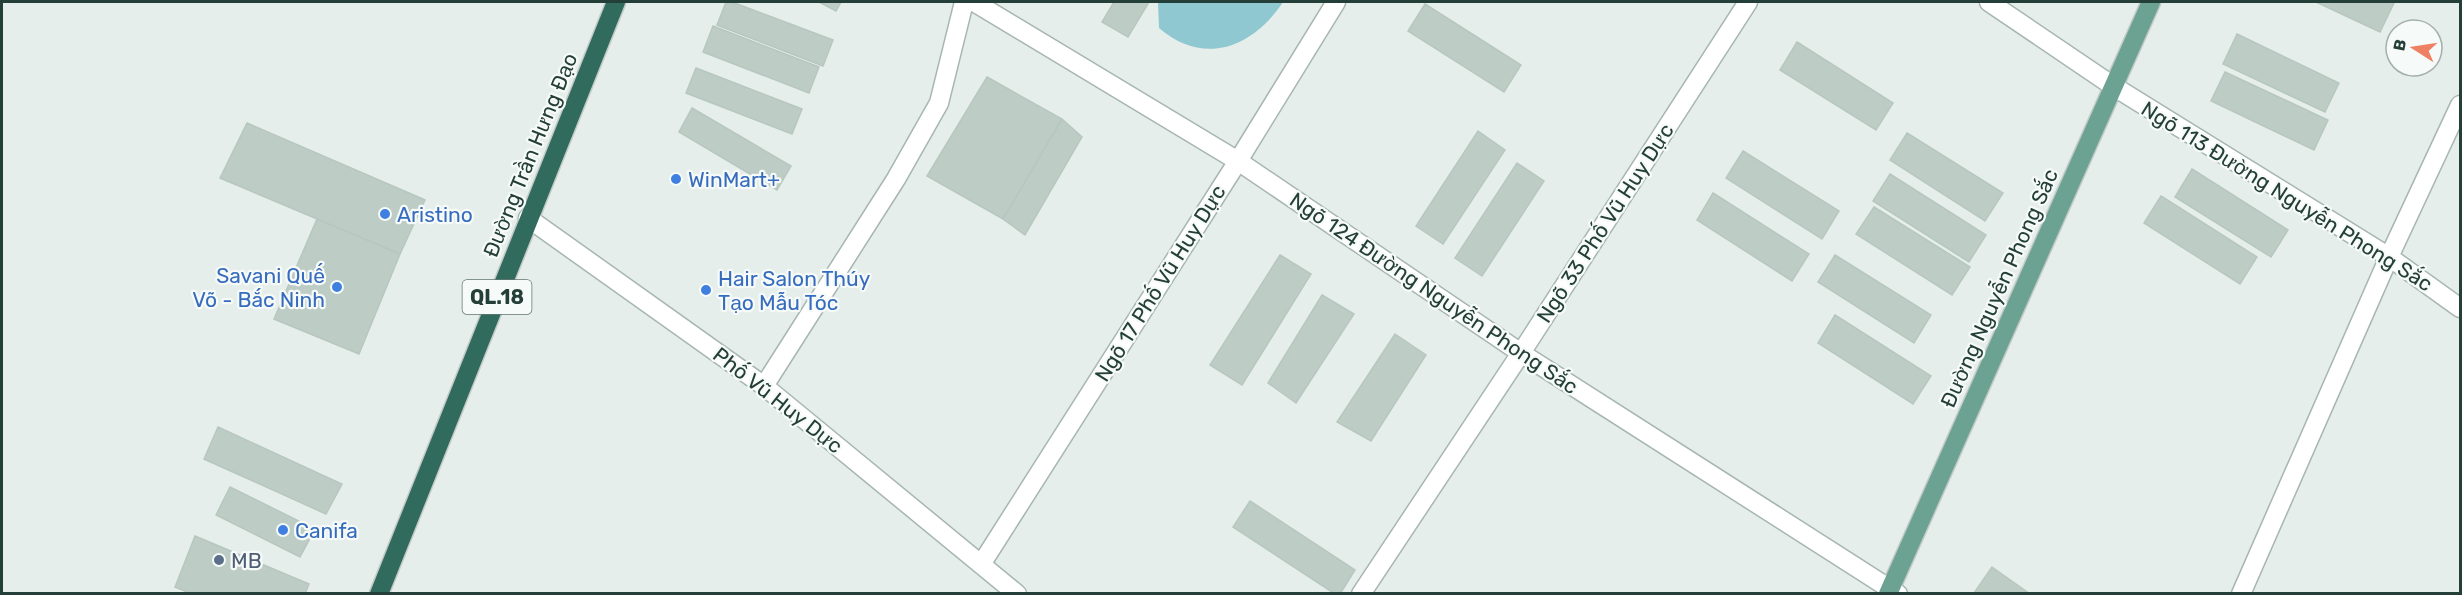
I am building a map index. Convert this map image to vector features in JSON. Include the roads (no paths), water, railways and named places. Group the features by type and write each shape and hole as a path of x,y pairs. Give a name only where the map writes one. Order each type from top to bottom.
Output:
{"highway":[{"name":"Đường Trần Hưng Đạo","path":"379,594 616,2"}],"main road":[{"name":"Đường Nguyễn Phong Sắc","path":"1892,592 2151,2"}],"street":[{"path":"764,386 896,179 939,103 964,2"},
{"name":"Ngõ 124 Đường Nguyễn Phong Sắc","path":"974,2 1238,161 1521,353 1892,592"},
{"name":"Ngõ 17 Phố Vũ Huy Dực","path":"982,563 1238,161 1336,2"},
{"name":"Ngõ 33 Phố Vũ Huy Dực","path":"1360,594 1521,353 1748,2"},
{"name":"Ngõ 113 Đường Nguyễn Phong Sắc","path":"1989,2 2113,86 2389,257 2460,308"},
{"path":"2241,594 2389,257 2460,105"},
{"name":"Phố Vũ Huy Dực","path":"528,218 764,386 1017,594"}],"water":[{"path":"1158,2 1283,2 1257,31 1227,46 1210,49 1193,47 1176,40 1159,28"}],"place":[{"name":"WinMart+","path":"676,179"},
{"name":"Aristino","path":"385,214"},
{"name":"Savani Quế Võ - Bắc Ninh","path":"337,287"},
{"name":"Hair Salon Thúy Tạo Mẫu Tóc","path":"706,290"},
{"name":"Canifa","path":"283,530"},
{"name":"MB","path":"219,560"}]}
